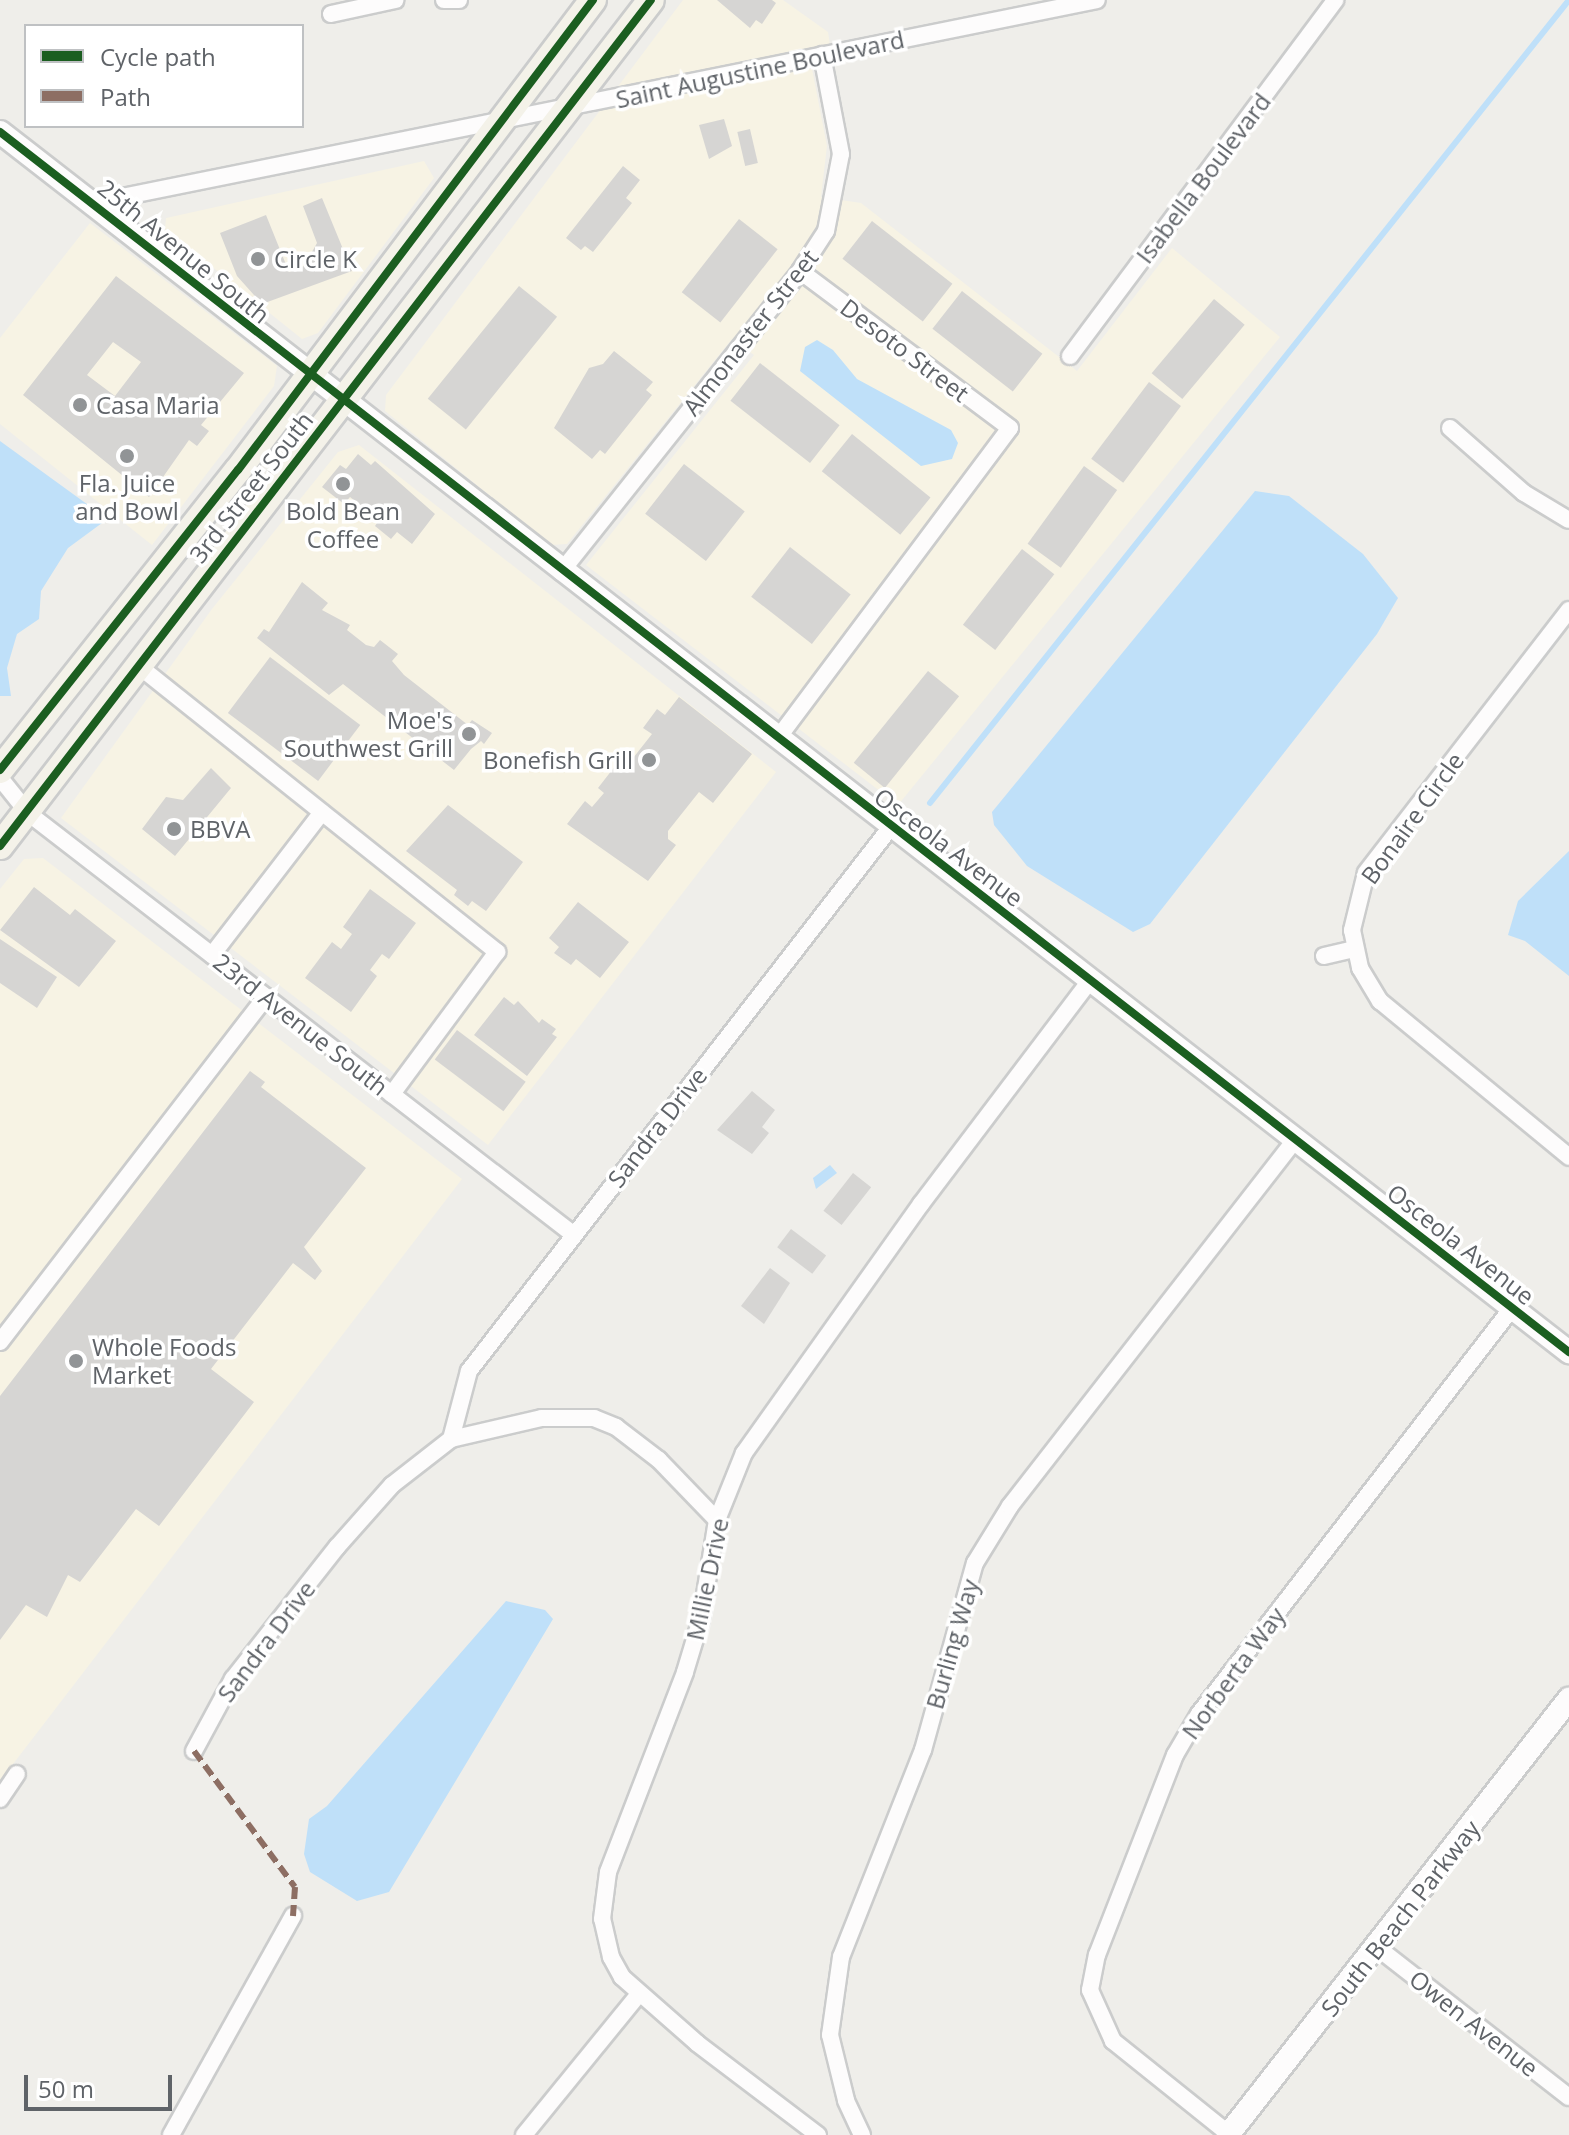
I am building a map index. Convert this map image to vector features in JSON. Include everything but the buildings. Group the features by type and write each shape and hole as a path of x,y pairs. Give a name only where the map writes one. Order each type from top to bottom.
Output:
{"main road":[{"name":"3rd Street South","path":"0,770 310,376 593,0"},
{"name":"3rd Street South","path":"0,846 570,110 651,0"}],"street":[{"path":"331,14 396,0"},
{"path":"444,0 459,0"},
{"name":"Saint Augustine Boulevard","path":"92,203 570,110 1097,0"},
{"name":"Isabella Boulevard","path":"1070,356 1335,0"},
{"name":"Almonaster Street","path":"561,572 800,271 826,231 841,154 822,55"},
{"name":"25th Avenue South","path":"0,132 343,402"},
{"name":"Desoto Street","path":"778,738 1010,428 800,271"},
{"name":"Osceola Avenue","path":"343,402 1569,1352"},
{"path":"1450,428 1524,493 1569,520"},
{"name":"Bonaire Circle","path":"1569,610 1366,873 1353,910 1354,949 1380,1001 1569,1157"},
{"path":"140,667 497,952 392,1094"},
{"name":"23rd Avenue South","path":"0,778 28,813 574,1235"},
{"path":"212,955 322,812"},
{"name":"Sandra Drive","path":"451,1439 469,1371 890,828"},
{"path":"1324,956 1354,949"},
{"name":"Millie Drive","path":"818,2135 638,1995 611,1957 602,1898 685,1672 701,1619 717,1520 744,1453 771,1409 1091,979"},
{"path":"0,1342 266,996"},
{"name":"Burling Way","path":"862,2135 846,2100 830,2035 841,1957 923,1750 975,1563 1010,1506 1294,1141"},
{"name":"Norberta Way","path":"1229,2134 1113,2041 1090,1990 1097,1955 1175,1755 1199,1714 1512,1308"},
{"name":"Sandra Drive","path":"194,1751 233,1679 337,1547 392,1485 451,1439 542,1418 594,1418 616,1427 659,1460 717,1520"},
{"name":"South Beach Parkway","path":"1229,2134 1565,1711"},
{"path":"0,1799 17,1774"},
{"path":"171,2135 293,1916"},
{"name":"Owen Avenue","path":"1378,1948 1569,2097"},
{"path":"524,2135 638,1995"}],"shaded area":[{"path":"683,0 783,0 828,32 830,45 808,48 827,146 821,197 861,203 1077,371 1172,248 1280,337 898,805 586,565 754,355 732,339 567,544 551,545 385,411 386,395"},
{"path":"424,161 434,178 318,333 302,339 165,229 166,218"},
{"path":"90,223 277,366 274,386 152,545 0,424 0,338"},
{"path":"359,445 776,772 488,1145 61,818 212,609 338,452"},
{"path":"43,858 462,1179 0,1781 0,889 24,859"}],"water":[{"path":"817,340 833,350 857,379 951,430 958,443 952,459 921,466 800,371 805,347"},
{"path":"0,441 102,515 102,523 68,548 41,591 39,619 17,634 7,668 11,696 0,696"},
{"path":"1255,491 1289,496 1363,554 1398,598 1377,634 1150,924 1133,932 1027,866 994,825 992,812"},
{"path":"1569,851 1569,976 1525,941 1508,935 1518,901"},
{"path":"830,1165 837,1173 816,1189 813,1178"},
{"path":"506,1601 545,1610 553,1619 389,1892 357,1901 310,1872 304,1854 309,1819 327,1806"}],"waterway":[{"path":"930,803 1569,0"}],"marked path":[{"path":"194,1751 295,1887 293,1916"}],"cycle path":[{"path":"0,770 238,470 593,0"},
{"path":"0,846 651,0"},
{"path":"0,132 1569,1352"}],"place":[{"name":"Circle K","path":"258,259"},
{"name":"Casa Maria","path":"80,405"},
{"name":"Fla. Juice and Bowl","path":"127,456"},
{"name":"Bold Bean Coffee","path":"343,484"},
{"name":"Moe's Southwest Grill","path":"469,734"},
{"name":"Bonefish Grill","path":"649,760"},
{"name":"BBVA","path":"174,829"},
{"name":"Whole Foods Market","path":"76,1361"}]}
